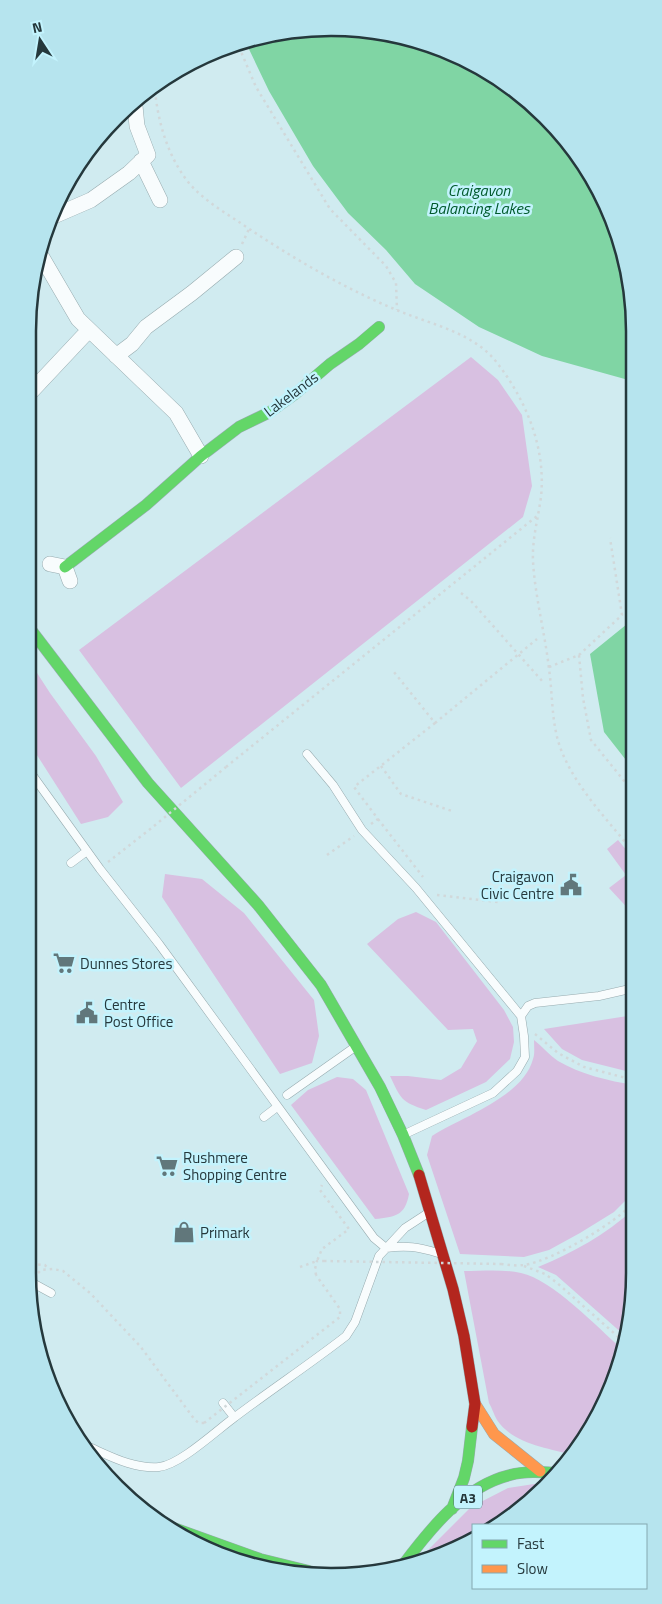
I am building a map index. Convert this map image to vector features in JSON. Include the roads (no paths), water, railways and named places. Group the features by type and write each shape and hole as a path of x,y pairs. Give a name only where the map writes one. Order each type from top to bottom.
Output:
{"main road":[{"name":"Lakelands","path":"68,574 201,456 240,427 270,412 295,394 330,364 359,344 379,327"},
{"path":"36,636 148,783 258,905 321,985 380,1087 403,1135 418,1173 453,1289 464,1336 475,1404 466,1470 452,1510"},
{"path":"475,1404 494,1434 540,1471"},
{"name":"A3","path":"408,1558 452,1510 476,1490 496,1479 513,1474 548,1472"},
{"path":"217,1544 278,1563"}],"street":[{"path":"61,213 91,200 129,173 148,155 137,126 135,111"},
{"path":"141,161 160,200"},
{"path":"116,356 132,344 146,327 236,257"},
{"path":"45,262 78,319 176,413 201,456"},
{"path":"36,386 89,330"},
{"name":"Lakelands","path":"50,564 68,574"}],"lane":[{"path":"307,754 333,785 362,830 416,888 521,1016 525,1057 518,1071 493,1093 403,1135"},
{"path":"36,779 100,869 159,944 326,1175 374,1238 386,1248"},
{"path":"71,864 87,851"},
{"path":"521,1016 528,1006 535,1003 598,996 626,990"},
{"path":"286,1094 356,1046"},
{"path":"264,1117 277,1107"},
{"path":"95,1450 131,1465 161,1467 172,1463 197,1446 346,1336 355,1322 379,1256 405,1228 430,1212"},
{"path":"386,1248 402,1245 416,1246 443,1255"},
{"path":"37,1285 51,1293"},
{"path":"223,1403 234,1417"}],"water":[{"name":"Craigavon Balancing Lakes","path":"331,36 350,37 407,46 444,59 495,86 525,109 553,137 576,167 595,201 610,236 616,255 623,293 626,331 626,379 542,356 479,327 415,284 386,250 348,213 313,166 269,91 248,48 293,39"},
{"path":"626,625 626,760 604,732 590,654"}],"place":[{"name":"Craigavon Civic Centre","path":"571,885"},
{"name":"Dunnes Stores","path":"64,963"},
{"name":"Centre Post Office","path":"87,1013"},
{"name":"Rushmere Shopping Centre","path":"167,1166"},
{"name":"Primark","path":"184,1232"}]}
